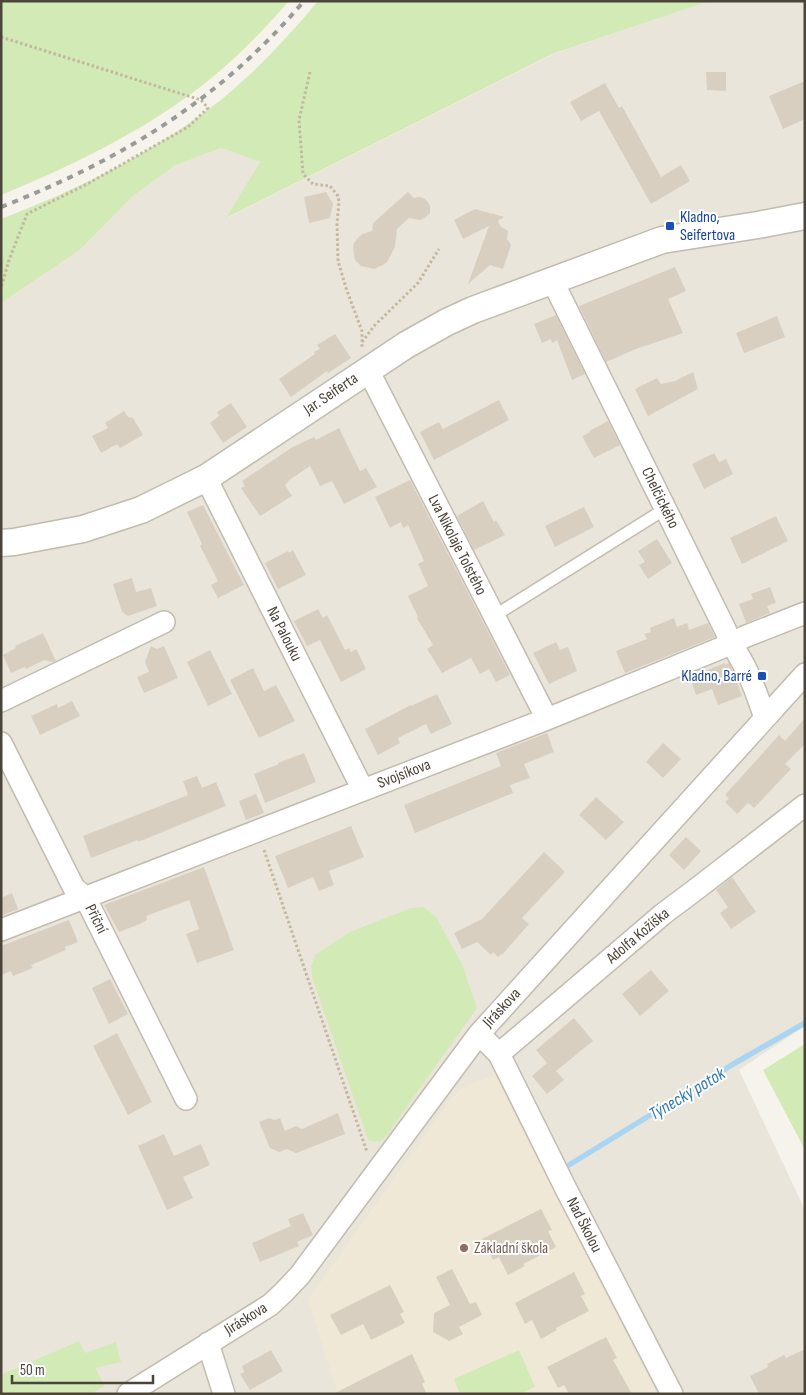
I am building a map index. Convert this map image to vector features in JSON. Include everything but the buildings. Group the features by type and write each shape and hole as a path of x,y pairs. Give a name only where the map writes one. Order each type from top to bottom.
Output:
{"street":[{"name":"Jar. Seiferta","path":"1,543 83,529 141,510 206,478 406,345 473,310 662,240 758,226 805,216"},
{"name":"Chelčického","path":"552,280 731,644 744,666 765,718"},
{"name":"Lva Nikolaje Tolstého","path":"365,372 547,719"},
{"name":"Na Palouku","path":"206,478 363,790"},
{"name":"Svojsíkova","path":"1,930 547,719 805,613"},
{"path":"1,701 164,622"},
{"name":"Jiráskova","path":"128,1394 255,1314 283,1293 300,1275 479,1034 805,674"},
{"name":"Příční","path":"1,743 74,888 85,897 186,1099"},
{"name":"Adolfa Kožíška","path":"499,1054 663,914 805,805"},
{"path":"479,1034 499,1054"},
{"name":"Nad Školou","path":"499,1054 566,1190 672,1394"},
{"path":"208,1343 224,1394"}],"lane":[{"path":"494,616 665,509"}],"path":[{"path":"1,37 202,100 208,108 188,127 89,183 27,214 9,260 1,288"},
{"path":"310,72 299,120 303,174 313,184 330,186 338,196 338,261 362,331 365,372"},
{"path":"362,343 375,325 418,283 439,248"},
{"path":"257,831 374,1174"}],"shaded area":[{"path":"710,1 805,1 805,1026 739,1070 805,1210 805,1394 1,1394 1,303 80,250 132,197 174,166 221,148 260,162 227,218 553,54"},
{"name":"Základní škola","path":"495,1075 657,1394 338,1394 308,1300 450,1100 470,1084"}],"green space":[{"path":"1,1 289,1 232,60 173,107 101,149 1,195"},
{"path":"318,1 710,1 552,54 226,218 260,162 221,148 174,166 132,197 80,250 1,303 1,219 88,182 144,152 197,118 235,88 260,64"},
{"path":"424,907 436,917 462,964 477,1008 384,1139 377,1142 369,1141 312,977 311,967 315,955 350,932 411,908"},
{"path":"805,1044 805,1150 763,1070"},
{"path":"79,1341 85,1353 116,1342 121,1362 95,1368 105,1386 90,1394 1,1394 1,1375"},
{"path":"519,1350 535,1387 519,1394 460,1394 454,1379"}],"waterway":[{"name":"Týnecký potok","path":"569,1165 735,1063 805,1023"}],"railway":[{"path":"1,207 87,169 166,124 238,68 272,36 304,1"}],"place":[{"name":"Kladno, Seifertova","path":"670,226"},
{"name":"Kladno, Barré","path":"762,676"},
{"name":"Základní škola","path":"464,1248"}]}
